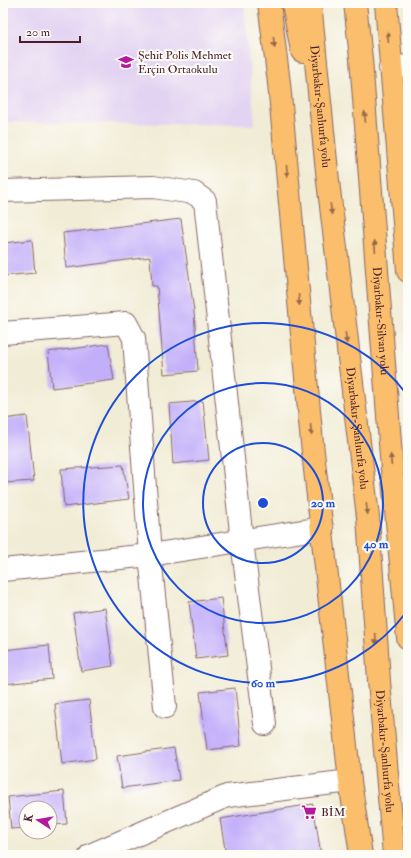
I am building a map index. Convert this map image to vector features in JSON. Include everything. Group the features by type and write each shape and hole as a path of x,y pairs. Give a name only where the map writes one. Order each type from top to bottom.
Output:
{"highway":[{"path":"269,3 279,83 312,443 350,780 361,855"},
{"path":"293,3 328,181"},
{"name":"Diyarbakır-Şanlıurfa yolu","path":"310,3 328,181 368,517 379,681 394,855"},
{"name":"Diyarbakır-Silvan yolu","path":"355,3 361,60 392,469 408,638"},
{"path":"360,3 361,60"},
{"path":"386,3 399,67 408,271"}],"street":[{"path":"3,191 152,187 194,193 206,201 242,541 264,724"},
{"path":"3,333 126,323 134,338 150,555 165,707"},
{"path":"3,570 150,555 322,528"},
{"path":"90,855 227,796 350,780"}],"shaded area":[{"name":"Şehit Polis Mehmet Erçin Ortaokulu","path":"3,3 244,3 255,125 3,122"}],"building":[{"path":"181,219 194,311 198,371 164,374 157,286 152,286 150,257 66,268 63,233"},
{"path":"32,240 35,273 3,276 3,243"},
{"path":"108,344 114,380 52,388 48,352"},
{"path":"203,401 209,460 173,464 169,404"},
{"path":"27,416 34,481 3,483 3,419"},
{"path":"123,465 129,499 64,507 61,469"},
{"path":"221,598 228,655 196,659 189,602"},
{"path":"105,608 113,666 81,671 73,613"},
{"path":"49,645 52,679 3,684 3,650"},
{"path":"235,688 241,746 207,750 200,692"},
{"path":"89,700 96,759 62,764 55,704"},
{"path":"174,748 179,780 122,788 117,756"},
{"path":"64,791 67,824 58,825 58,800 18,800 18,829 11,829 8,797"},
{"path":"313,804 321,855 226,855 220,819"}],"place":[{"name":"Şehit Polis Mehmet Erçin Ortaokulu","path":"126,62"},
{"name":"BİM","path":"309,812"}]}
